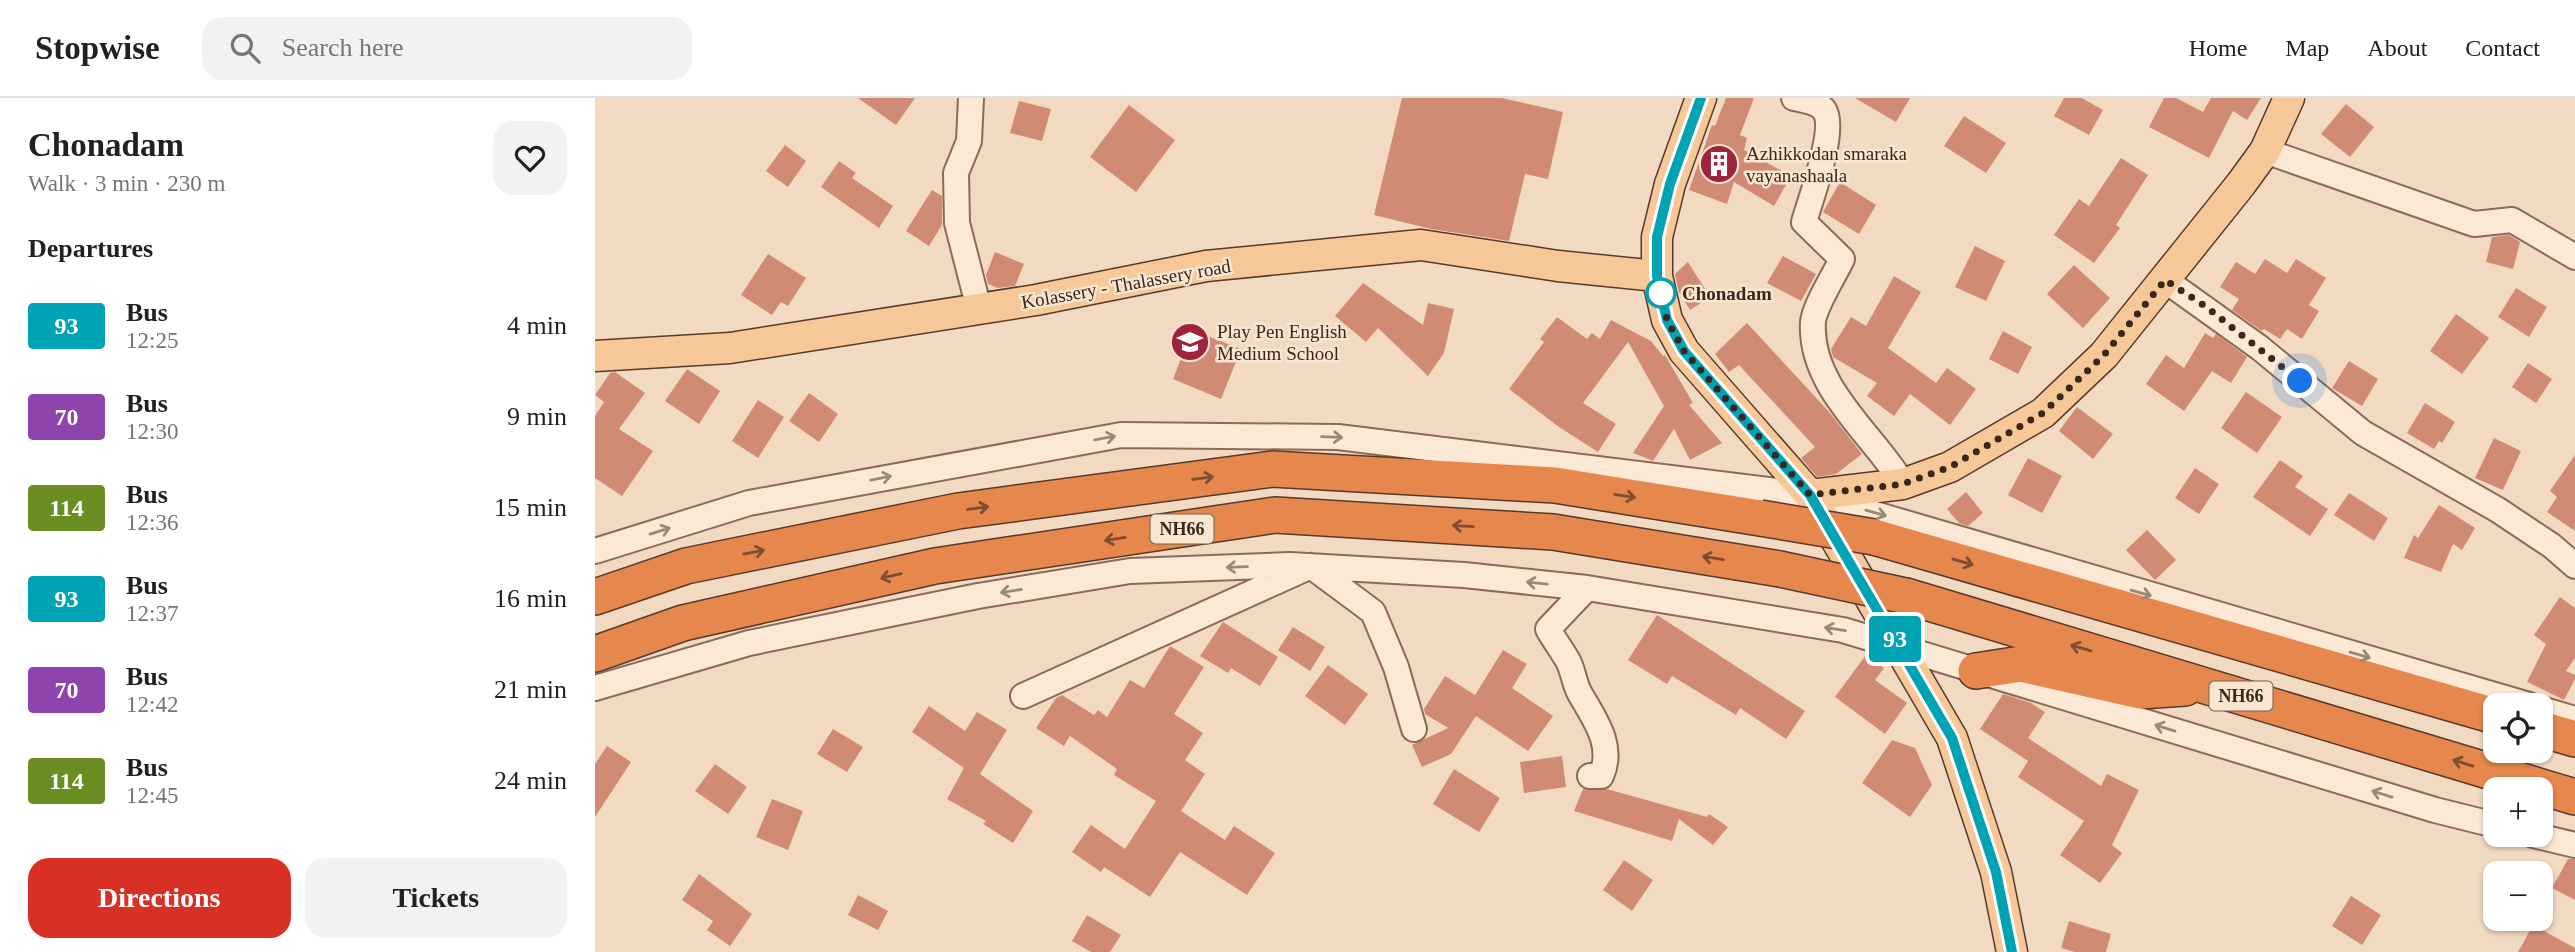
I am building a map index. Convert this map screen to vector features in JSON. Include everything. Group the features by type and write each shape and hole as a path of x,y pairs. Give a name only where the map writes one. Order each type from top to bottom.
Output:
{"highway":[{"path":"595,597 686,566 958,511 1272,468 1555,485 1874,537 2483,713"},
{"name":"NH66","path":"595,654 683,623 935,566 1275,515 1553,532 1780,569 1906,596 2575,797"},
{"path":"1983,543 2015,565 2075,583 2115,606"},
{"path":"1976,671 2021,664 2140,691 2210,687"},
{"path":"2553,733 2575,739"}],"main road":[{"path":"1701,98 1670,184 1657,237 1657,276 1667,320 1684,351 1810,495 1952,738 1996,872 2012,952"},
{"path":"1810,495 1903,484 1950,467 2043,413 2104,355 2165,280 2265,151 2289,98"},
{"name":"Kolassery - Thalassery road","path":"595,356 730,348 979,309 1206,266 1421,245 1558,266 1657,276"}],"street":[{"path":"971,98 969,141 956,173 957,211 979,309"},
{"path":"1794,98 1818,105 1827,118 1826,143 1804,222 1842,259 1812,320 1817,357 1843,407 1889,461 1903,484"},
{"path":"2265,151 2474,224 2512,220 2575,257"},
{"path":"2165,280 2260,348 2363,433 2498,510 2552,546 2575,566"},
{"path":"595,551 749,503 1121,435 1338,437 1810,495 1983,543 2111,584 2488,693"},
{"path":"1023,696 1311,566"},
{"path":"1311,566 1373,612 1396,667 1414,729"},
{"path":"595,688 749,643 978,596 1130,571 1311,566 1464,575 1587,588 1843,630 2421,806 2483,822"},
{"path":"1587,588 1548,629 1568,660 1578,690 1601,730 1607,762 1601,776 1590,776"},
{"path":"2553,713 2575,719"},
{"path":"2553,840 2575,845"}],"building":[{"path":"858,98 915,98 896,125"},
{"path":"1402,98 1502,98 1563,112 1548,179 1525,174 1509,241 1431,229 1374,215"},
{"path":"1726,98 1754,98 1740,135 1747,138 1744,150 1791,176 1774,206 1734,182 1727,204 1689,190 1712,125 1715,126"},
{"path":"1855,98 1910,98 1896,122"},
{"path":"2064,98 2082,98 2103,110 2089,135 2054,116"},
{"path":"2164,98 2176,98 2203,112 2211,98 2261,98 2247,120 2233,111 2209,158 2149,127"},
{"path":"1019,101 1051,109 1042,141 1010,133"},
{"path":"2346,104 2374,127 2350,157 2321,134"},
{"path":"1129,105 1175,140 1136,192 1090,157"},
{"path":"1964,116 2006,143 1986,173 1944,146"},
{"path":"785,145 806,161 788,187 766,171"},
{"path":"2121,158 2148,175 2116,225 2120,228 2094,263 2054,235 2079,199 2089,206"},
{"path":"839,161 856,173 852,178 893,206 879,228 821,187"},
{"path":"1840,182 1876,205 1859,234 1823,212"},
{"path":"932,190 942,196 942,225 929,246 906,231"},
{"path":"2509,235 2520,242 2513,269 2486,262 2492,237"},
{"path":"1975,246 2005,261 1986,301 1955,287"},
{"path":"995,252 1024,264 1015,286 998,288 988,284 986,275"},
{"path":"768,254 806,278 788,306 781,302 772,315 741,295"},
{"path":"1783,256 1816,274 1801,301 1767,283"},
{"path":"2265,259 2287,273 2296,259 2326,278 2309,305 2319,311 2302,339 2287,329 2280,339 2264,329 2262,331 2232,310 2239,299 2220,287 2236,262 2255,274"},
{"path":"1688,262 1710,297 1690,310 1679,292 1675,274"},
{"path":"2074,265 2110,298 2083,328 2047,294"},
{"path":"1894,276 1921,292 1888,348 1936,383 1947,368 1976,389 1950,425 1910,394 1894,416 1867,396 1877,383 1833,357 1831,349 1851,317 1866,326"},
{"path":"1363,283 1423,325 1428,303 1454,309 1444,353 1428,376 1378,328 1366,342 1335,316"},
{"path":"2516,288 2547,307 2529,337 2498,317"},
{"path":"2456,314 2489,338 2462,374 2430,351"},
{"path":"1557,317 1587,339 1592,333 1600,339 1611,320 1651,341 1663,356 1665,355 1693,403 1689,405 1722,443 1690,460 1674,429 1653,461 1633,453 1664,406 1628,342 1583,403 1616,424 1598,452 1559,427 1509,389 1544,342 1540,339"},
{"path":"1747,323 1830,413 1862,454 1836,474 1817,477 1801,458 1815,447 1739,365 1729,372 1715,354"},
{"name":"Play Pen English Medium School","path":"1192,330 1241,349 1221,399 1173,379"},
{"path":"2003,331 2032,347 2018,374 1989,359"},
{"path":"2205,333 2213,338 2216,334 2247,357 2231,383 2212,371 2184,411 2146,384 2166,355 2184,368"},
{"path":"2349,361 2378,379 2362,406 2332,388"},
{"path":"2528,363 2552,379 2536,403 2512,387"},
{"path":"687,369 720,391 699,424 665,401"},
{"path":"615,372 645,393 619,429 653,451 622,496 595,478 595,416 604,402 595,395 610,373"},
{"path":"2246,392 2282,417 2257,453 2221,428"},
{"path":"809,393 838,414 819,442 789,421"},
{"path":"758,400 784,417 758,458 732,441"},
{"path":"2425,403 2455,422 2442,443 2439,441 2434,449 2407,433"},
{"path":"2077,407 2113,434 2093,459 2059,431"},
{"path":"2494,438 2521,451 2503,490 2475,478"},
{"path":"2575,455 2575,531 2547,512 2557,497 2550,491"},
{"path":"2028,458 2062,476 2042,513 2008,495"},
{"path":"2280,460 2303,476 2295,487 2328,509 2310,536 2253,497"},
{"path":"2195,468 2219,484 2199,514 2175,498"},
{"path":"1966,492 1983,513 1968,526 1959,523 1947,509"},
{"path":"2349,493 2388,518 2374,541 2334,515"},
{"path":"2439,505 2475,528 2462,550 2453,544 2441,572 2404,558 2414,535 2418,538"},
{"path":"2147,530 2176,560 2155,580 2126,550"},
{"path":"2560,597 2575,608 2575,658 2566,671 2575,675 2575,679 2564,700 2527,682 2546,644 2534,635"},
{"path":"1657,615 1805,711 1786,739 1740,708 1736,715 1672,676 1667,684 1628,660"},
{"path":"1223,622 1278,657 1260,686 1231,668 1228,673 1200,656"},
{"path":"1293,627 1325,647 1310,671 1278,650"},
{"path":"1170,646 1204,667 1174,714 1203,733 1185,760 1205,774 1181,811 1225,840 1234,826 1275,853 1247,895 1180,852 1150,897 1104,867 1101,872 1072,852 1091,825 1125,849 1156,801 1114,775 1117,769 1070,736 1064,746 1036,728 1056,698 1062,695 1094,715 1098,710 1107,717 1130,680 1144,688"},
{"path":"1503,650 1527,664 1512,688 1553,716 1528,751 1476,716 1451,754 1422,767 1412,745 1448,728 1425,714 1424,709 1445,676 1475,695"},
{"path":"1866,655 1884,668 1875,680 1907,703 1885,734 1835,697"},
{"path":"1328,665 1368,694 1345,725 1305,696"},
{"path":"2003,694 2031,703 2045,712 2028,738 2101,786 2107,774 2139,790 2112,845 2122,853 2100,883 2060,855 2084,821 2018,777 2028,761 1980,729"},
{"path":"929,706 965,731 977,712 1007,730 980,774 1033,811 1013,843 983,824 986,821 947,799 964,768 912,732"},
{"path":"833,729 863,747 847,772 817,754"},
{"path":"1892,740 1915,748 1932,785 1910,817 1862,783"},
{"path":"607,746 631,762 595,817 595,764"},
{"path":"1562,756 1566,787 1524,793 1520,762"},
{"path":"715,764 747,787 728,814 695,791"},
{"path":"1454,769 1500,798 1479,832 1433,804"},
{"path":"1583,789 1607,789 1707,817 1709,814 1728,827 1713,845 1679,819 1672,841 1574,811"},
{"path":"772,799 803,811 788,850 756,837"},
{"path":"2568,859 2575,859 2575,900 2553,886"},
{"path":"1624,860 1653,880 1632,911 1603,890"},
{"path":"699,874 752,914 730,946 707,930 713,921 682,900"},
{"path":"858,895 888,911 878,930 848,915"},
{"path":"2351,896 2381,915 2362,945 2332,926"},
{"path":"1087,915 1121,935 1110,952 1091,952 1072,941"},
{"path":"2069,921 2111,934 2106,952 2075,952 2061,948"},
{"path":"2530,931 2544,931 2575,948 2575,952 2518,952"}],"bus line":[{"name":"93","path":"1701,98 1670,184 1657,237 1657,276 1667,320 1684,351 1810,495 1952,738 1996,872 2012,952"}],"place":[{"name":"Azhikkodan smaraka vayanashaala","path":"1719,164"},
{"name":"Chonadam","path":"1661,293"},
{"name":"Play Pen English Medium School","path":"1190,342"}],"route":[{"path":"1661,293 1667,320 1684,351 1810,495 1903,484 1950,467 2043,413 2104,355 2165,280 2205,306 2300,381"}]}
